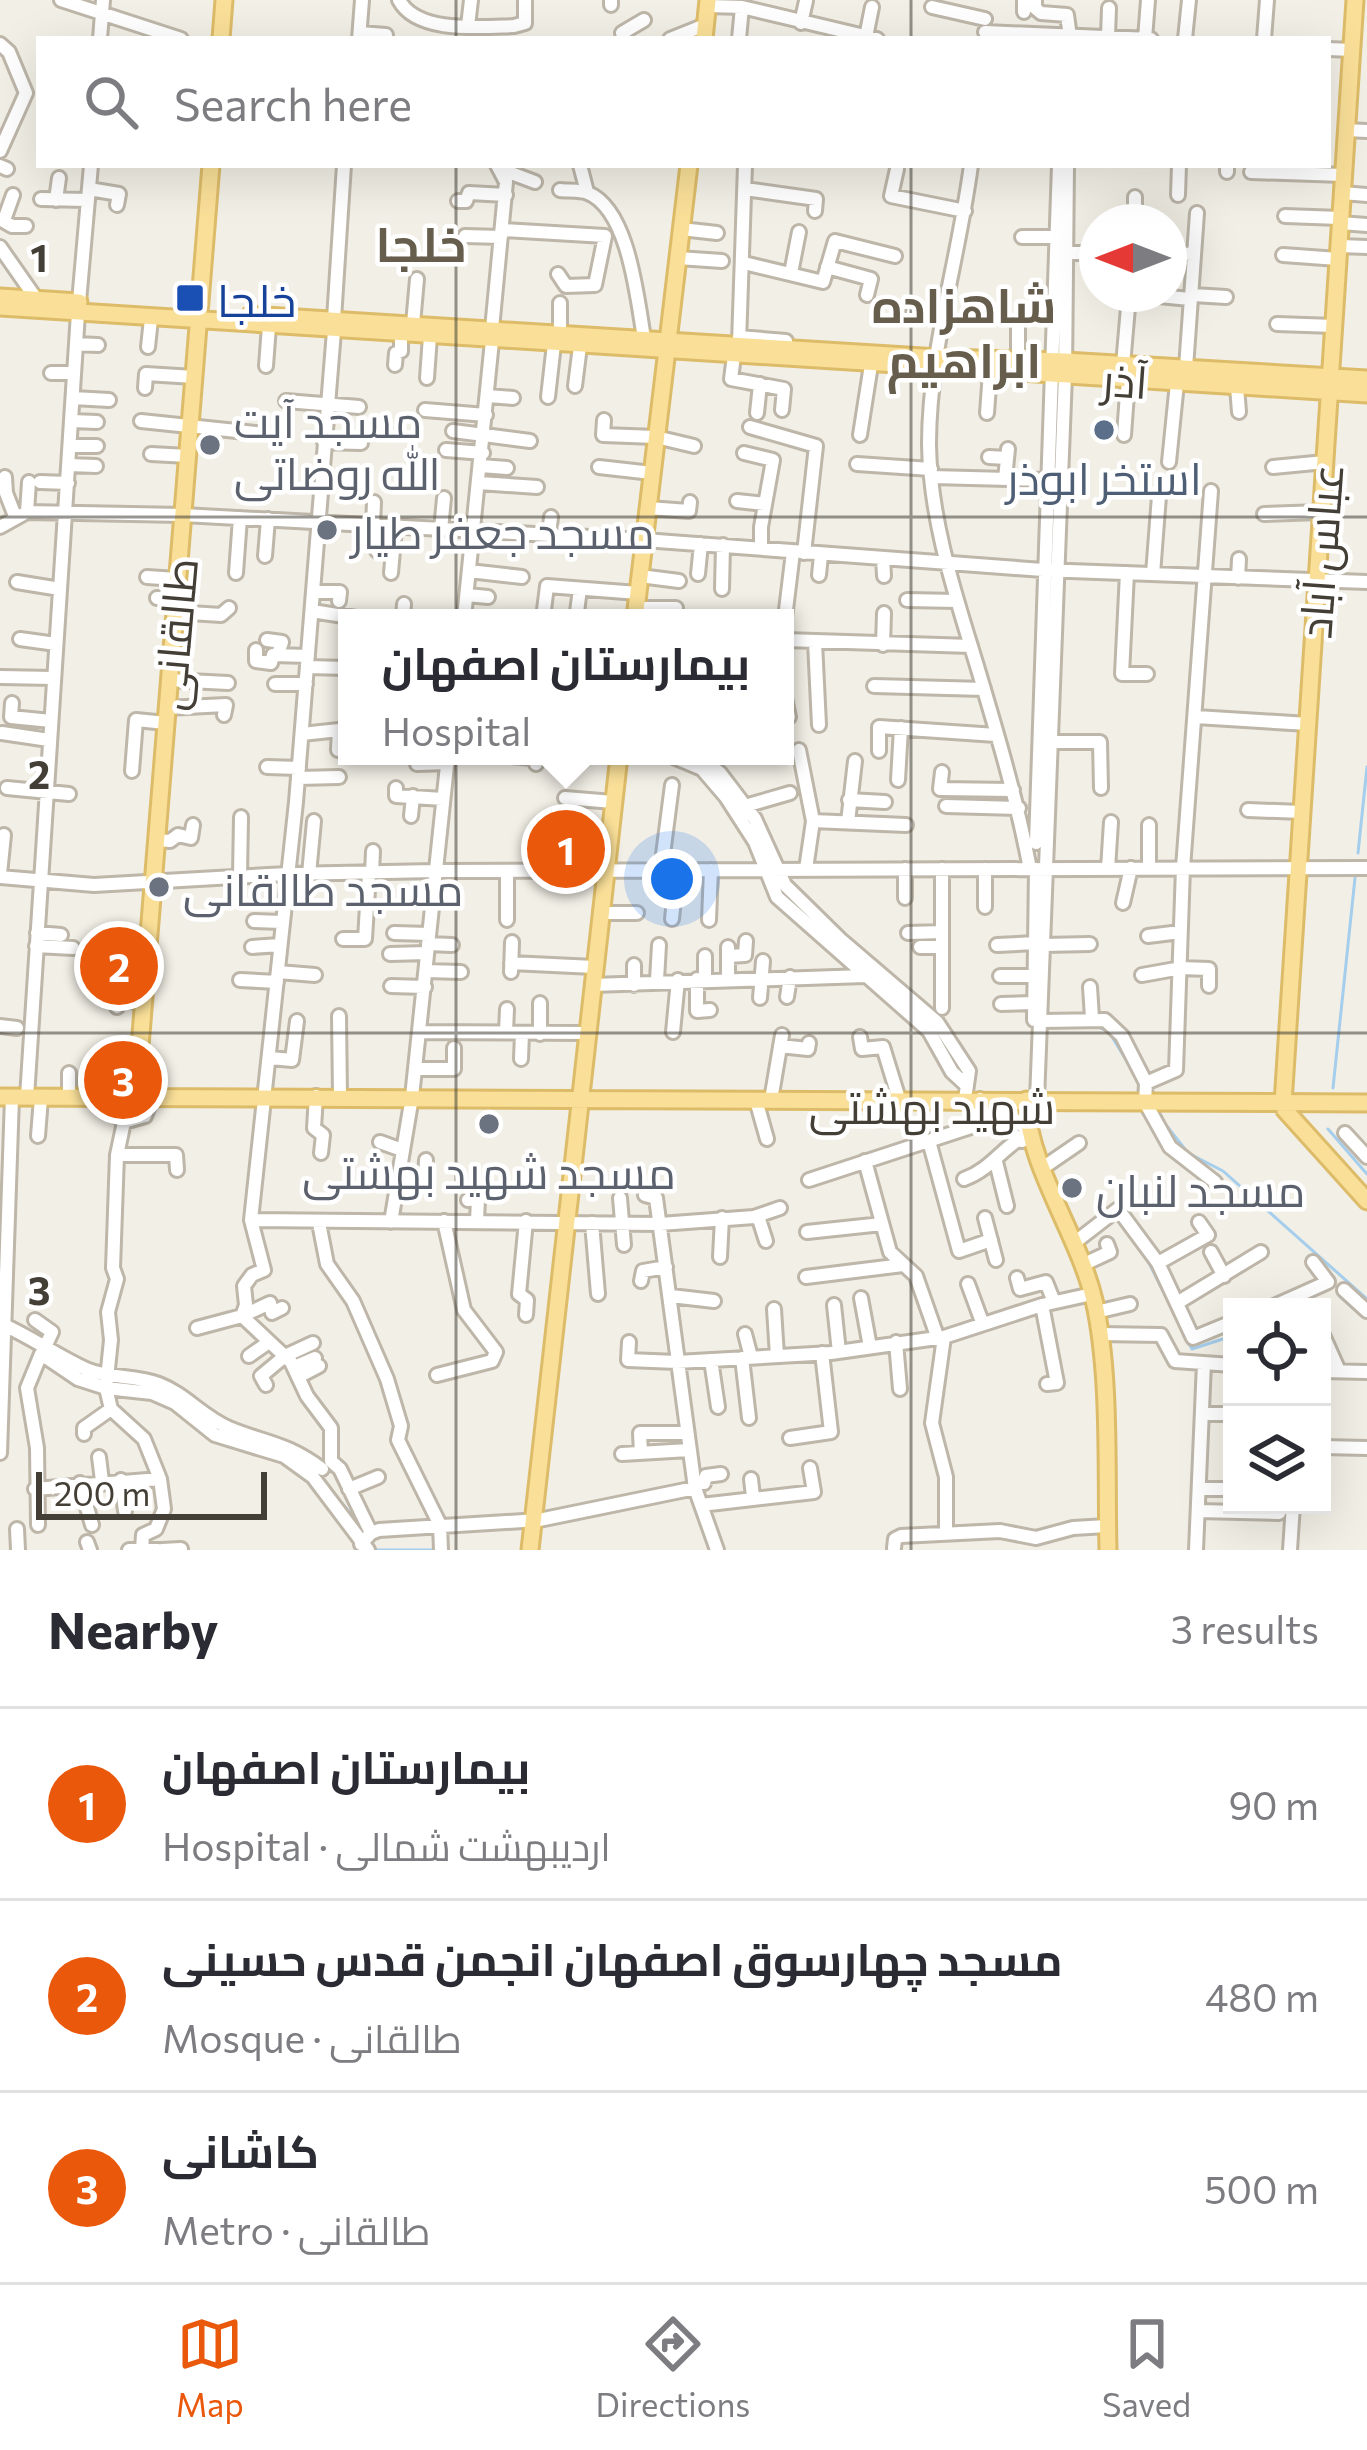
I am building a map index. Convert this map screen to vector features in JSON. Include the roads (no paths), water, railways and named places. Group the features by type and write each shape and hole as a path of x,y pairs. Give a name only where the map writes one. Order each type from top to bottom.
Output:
{"main road":[{"path":"221,36 224,0"},
{"name":"عباس آباد","path":"1283,1107 1334,326 1340,134 1349,90 1354,0"},
{"path":"705,32 708,3"},
{"name":"طالقانی","path":"141,1098 143,1002 211,168"},
{"path":"637,599 689,168"},
{"path":"201,291 208,303 230,318 269,326 334,325"},
{"path":"0,297 151,319 230,318 667,345"},
{"path":"0,310 30,305"},
{"path":"197,346 230,318"},
{"path":"407,330 430,336 457,333"},
{"path":"557,339 580,346 644,338 667,345"},
{"name":"آذر","path":"667,345 825,347 939,360 1183,372 1330,385 1367,394"},
{"name":"آذر","path":"738,346 871,365 939,360"},
{"name":"آذر","path":"1183,372 1237,387 1367,380"},
{"path":"530,1550 618,765"},
{"path":"547,1100 581,1073"},
{"name":"شهید بهشتی","path":"20,1097 340,1096 581,1102 974,1099 1367,1107"},
{"path":"1030,1101 1025,1133 1082,1264 1100,1334 1108,1550"},
{"path":"1283,1107 1367,1201"},
{"path":"1314,1142 1313,1127 1322,1110 1367,1107"}],"street":[{"path":"61,0 103,7 174,36"},
{"path":"362,0 359,36 386,35"},
{"path":"399,0 404,9 430,22 514,33 526,23 525,0"},
{"path":"468,26 471,0"},
{"path":"777,17 778,0"},
{"path":"985,0 985,30"},
{"path":"1035,0 1041,13 1067,15 1065,36"},
{"path":"1148,0 1148,36"},
{"path":"1185,36 1189,0"},
{"path":"1264,36 1267,0"},
{"path":"801,23 806,1"},
{"path":"708,3 863,36"},
{"path":"740,36 742,7"},
{"path":"872,7 872,36"},
{"path":"932,7 985,30 1026,36"},
{"path":"1108,36 1109,8"},
{"path":"624,36 644,20"},
{"path":"0,44 33,95 5,126 0,151"},
{"path":"1331,49 1352,50"},
{"path":"1349,90 1367,91"},
{"path":"1340,134 1367,131"},
{"path":"0,1450 20,1097 40,1004 36,939 91,168"},
{"path":"322,1469 332,1428 292,1367 242,1316 244,1286 264,1270 251,1220 302,734 344,168"},
{"path":"465,609 506,195 499,168"},
{"path":"501,168 507,175 535,182"},
{"path":"581,168 587,192"},
{"path":"745,168 744,262 731,379 784,389 782,410"},
{"path":"971,168 939,360 929,441 932,473 945,561 1037,869"},
{"path":"1050,570 1048,479 1059,364 1057,237 1063,168"},
{"path":"1030,1101 1042,1021 1037,869 1066,253 1063,168"},
{"path":"1178,195 1179,168"},
{"path":"897,169 891,196 965,211"},
{"path":"1251,172 1342,184 1367,195"},
{"path":"53,180 48,200 119,194 118,205"},
{"path":"745,189 816,199 815,211"},
{"path":"560,190 587,192 613,212 634,278 644,338"},
{"path":"458,201 466,201 469,193 506,195"},
{"path":"13,195 2,219 12,226 26,226"},
{"path":"1135,197 1135,204"},
{"path":"1169,462 1192,297 1197,213"},
{"path":"1285,216 1367,225"},
{"path":"681,230 717,233"},
{"path":"791,273 799,232"},
{"path":"465,236 605,236 596,285 566,286 558,274"},
{"path":"1022,237 1057,237"},
{"path":"744,262 823,282 835,241 895,256"},
{"path":"0,247 30,305"},
{"path":"1283,255 1367,247"},
{"path":"1066,253 1079,253"},
{"path":"1187,254 1193,254"},
{"path":"678,258 722,262"},
{"path":"827,267 871,279 867,295"},
{"path":"806,296 809,278"},
{"path":"395,365 417,279"},
{"path":"1187,297 1226,297"},
{"path":"548,397 560,303"},
{"path":"913,312 946,319"},
{"path":"1124,435 1128,312"},
{"path":"148,347 151,319"},
{"path":"1276,324 1334,326"},
{"path":"266,366 269,326"},
{"path":"1018,329 1018,354"},
{"path":"427,378 430,336"},
{"path":"76,344 98,345"},
{"path":"575,386 580,346"},
{"name":"آذر","path":"988,362 1018,354 1059,364"},
{"path":"987,413 988,362"},
{"path":"860,434 871,365"},
{"path":"51,373 74,373"},
{"path":"142,384 146,374 194,377"},
{"path":"757,413 760,384"},
{"path":"1237,387 1239,412"},
{"path":"488,396 513,398"},
{"path":"73,398 109,400"},
{"path":"286,401 359,407"},
{"path":"425,410 486,415"},
{"path":"604,420 603,435 656,437 694,446"},
{"path":"141,421 256,433"},
{"path":"71,422 97,422"},
{"path":"750,428 816,446 787,609"},
{"path":"453,431 530,441"},
{"path":"929,441 950,443"},
{"path":"324,442 361,442"},
{"path":"70,446 97,446"},
{"path":"446,450 507,468"},
{"path":"743,453 773,460 761,548"},
{"path":"989,457 1008,453 1005,478"},
{"path":"151,454 188,456"},
{"path":"1273,466 1325,462"},
{"path":"857,464 1048,479"},
{"path":"69,465 96,466"},
{"path":"598,467 652,473"},
{"path":"5,477 6,493 21,514"},
{"path":"322,478 347,480"},
{"path":"21,514 35,482 68,483"},
{"path":"479,483 537,487"},
{"path":"1146,1083 1176,1070 1180,932 1211,491"},
{"path":"1154,574 1159,496"},
{"path":"441,530 444,498"},
{"path":"736,500 765,504"},
{"path":"374,502 377,551"},
{"path":"648,508 688,511 690,502"},
{"path":"1264,514 1322,512"},
{"path":"0,527 21,514 183,515 723,545 1050,570 1367,582"},
{"path":"549,536 551,517"},
{"path":"236,573 239,518"},
{"path":"266,556 268,519"},
{"path":"391,573 395,527"},
{"path":"580,553 581,537"},
{"path":"698,574 701,544"},
{"path":"722,590 723,545"},
{"path":"819,575 821,555"},
{"path":"884,558 884,576"},
{"path":"1238,578 1239,559"},
{"path":"470,571 522,577"},
{"path":"1127,573 1121,674 1147,674"},
{"path":"147,577 178,579"},
{"path":"637,599 679,581"},
{"path":"17,582 60,589"},
{"path":"544,609 548,586 676,608"},
{"path":"577,609 580,589"},
{"path":"314,592 340,592 339,602"},
{"path":"467,595 488,597"},
{"path":"157,598 221,615 229,608"},
{"path":"907,600 957,601"},
{"path":"312,611 338,613"},
{"path":"883,645 884,614"},
{"path":"20,639 77,633"},
{"path":"794,641 970,646"},
{"path":"278,654 282,642 262,645 256,661 271,663 278,654 338,667"},
{"path":"815,642 819,725"},
{"path":"0,677 53,679"},
{"path":"169,680 228,683"},
{"path":"275,684 306,684"},
{"path":"874,686 984,689"},
{"path":"12,703 11,717 51,721"},
{"path":"132,770 136,720 226,705 224,715"},
{"path":"1196,717 1308,724"},
{"path":"879,751 879,727 996,735"},
{"path":"898,780 901,728"},
{"path":"302,734 338,730"},
{"path":"2,733 49,740"},
{"path":"1045,742 1072,746 1100,742 1101,788"},
{"path":"1036,843 1045,742"},
{"path":"799,750 813,821 806,869"},
{"path":"848,823 855,761"},
{"path":"395,1226 447,765"},
{"path":"692,765 702,769 726,797 770,869 866,976 929,1031 974,1099 994,1118 1006,1113 1025,1133 996,1162 972,1171"},
{"path":"710,765 755,819 770,869"},
{"path":"267,766 339,777"},
{"path":"1101,768 1118,768"},
{"path":"942,772 940,790 1012,790"},
{"path":"974,790 976,774"},
{"path":"661,870 672,785"},
{"path":"8,788 69,794"},
{"path":"396,788 396,796 443,799"},
{"path":"745,806 790,794"},
{"path":"411,816 413,796"},
{"path":"565,798 613,802"},
{"path":"849,800 885,802"},
{"path":"946,806 1019,808"},
{"path":"1248,810 1302,812"},
{"path":"240,876 241,817"},
{"path":"309,874 314,821"},
{"path":"813,821 906,824"},
{"path":"1108,868 1111,822"},
{"path":"156,840 170,841 178,835 191,838 193,825"},
{"path":"1149,825 1150,868"},
{"path":"576,829 610,834"},
{"path":"4,835 0,876 40,882 436,872 459,885"},
{"path":"343,939 365,939 373,851"},
{"path":"1123,903 1131,868"},
{"path":"434,892 507,871 1367,868"},
{"path":"905,869 905,898"},
{"path":"942,869 942,1008"},
{"path":"985,869 985,907"},
{"path":"672,919 677,870"},
{"path":"709,920 711,870"},
{"path":"507,871 507,920"},
{"path":"600,913 637,913"},
{"path":"254,921 282,922"},
{"path":"1148,936 1180,932"},
{"path":"394,933 428,944 452,945"},
{"path":"908,933 942,939"},
{"path":"36,939 61,935"},
{"path":"36,939 73,948"},
{"path":"920,947 942,939"},
{"path":"728,979 728,951 745,955 746,941"},
{"path":"512,943 511,967 594,967"},
{"path":"809,1180 971,1127 974,1099 969,1071 937,1022 837,943"},
{"path":"390,954 428,944"},
{"path":"1039,944 1034,1003 1039,1038"},
{"path":"997,945 1090,944"},
{"path":"252,947 280,945"},
{"path":"656,980 659,945"},
{"path":"705,956 698,1011 710,1010"},
{"path":"760,998 763,961"},
{"path":"634,965 634,985"},
{"path":"1142,975 1209,969 1209,986"},
{"path":"427,971 461,972"},
{"path":"240,980 315,976"},
{"path":"592,985 866,976"},
{"path":"1000,976 1035,976"},
{"path":"787,997 790,977"},
{"path":"673,1032 678,980"},
{"path":"392,986 425,987"},
{"path":"1090,987 1092,1018"},
{"path":"118,1007 118,1000 143,1002"},
{"path":"275,1000 293,1000"},
{"path":"540,1003 540,1034"},
{"path":"1001,1004 1034,1003"},
{"path":"506,1032 507,1009"},
{"path":"1042,1021 1106,1020 1122,1036 1146,1083 1146,1105 1169,1147 1215,1182"},
{"path":"270,1058 292,1060 297,1021"},
{"path":"340,1096 344,1025"},
{"path":"0,1026 17,1028"},
{"path":"420,1032 586,1033"},
{"path":"521,1059 522,1033"},
{"path":"860,1037 862,1048 883,1047 899,1099"},
{"path":"767,1139 761,1101 781,1040 808,1049 809,1043"},
{"path":"415,1069 454,1070 454,1048"},
{"path":"69,1098 70,1073"},
{"path":"316,1096 314,1128 323,1135 321,1153"},
{"path":"20,1097 38,1136"},
{"path":"105,1098 106,1106 124,1122"},
{"path":"124,1122 145,1116 141,1098"},
{"name":"شهید بهشتی","path":"761,1101 974,1099"},
{"path":"1283,1107 1322,1110"},
{"path":"124,1122 117,1155 113,1268 117,1279 108,1312 107,1382 111,1409 143,1439 160,1479 164,1509 156,1529 143,1535 137,1549 181,1549"},
{"path":"1346,1133 1367,1157"},
{"path":"929,1141 959,1251 991,1240"},
{"path":"380,1142 402,1150"},
{"path":"1041,1161 1078,1142"},
{"path":"117,1155 176,1155 177,1170"},
{"path":"398,1177 424,1178 426,1160"},
{"path":"866,1161 890,1252 916,1276 940,1336 932,1423 946,1477 946,1532"},
{"path":"996,1162 1007,1206"},
{"path":"645,1195 656,1198 689,1450 716,1550"},
{"path":"620,1198 624,1246"},
{"path":"467,1200 478,1199 477,1221"},
{"path":"251,1220 395,1226 444,1221 660,1224 716,1214 758,1216 774,1204"},
{"path":"1074,1243 1118,1209 1158,1263 1193,1338 1223,1326"},
{"path":"716,1214 720,1257"},
{"path":"758,1216 766,1241"},
{"path":"985,1218 996,1259"},
{"path":"436,1375 492,1361 496,1352 464,1310 444,1221"},
{"path":"526,1221 519,1282 519,1294 527,1300 526,1315"},
{"path":"1158,1263 1208,1235 1199,1222"},
{"path":"319,1223 328,1264 353,1301 387,1378 401,1426 398,1440 440,1525 441,1550"},
{"path":"592,1223 598,1294"},
{"path":"807,1232 882,1224"},
{"path":"1082,1264 1110,1252 1107,1244"},
{"path":"1211,1252 1224,1276"},
{"path":"1177,1303 1261,1252"},
{"path":"806,1277 902,1265"},
{"path":"1292,1298 1328,1282 1316,1266 1304,1275"},
{"path":"641,1281 643,1271 666,1267"},
{"path":"1017,1279 1020,1289 1046,1282 1057,1383 1047,1384"},
{"path":"968,1284 982,1322"},
{"path":"1345,1290 1367,1311"},
{"path":"1266,1292 1268,1298"},
{"path":"671,1296 714,1301"},
{"path":"197,1328 269,1303 272,1313 282,1307"},
{"path":"629,1342 628,1360 677,1362 838,1352 940,1336 1048,1304 1130,1304"},
{"path":"834,1305 838,1352"},
{"path":"868,1308 870,1346"},
{"path":"774,1309 777,1356"},
{"path":"35,1320 52,1333 27,1388 37,1448 38,1525"},
{"path":"4,1325 81,1373 107,1382 155,1382 185,1397 223,1426 289,1445 322,1469 365,1544"},
{"path":"745,1334 749,1418"},
{"path":"1100,1334 1160,1334 1174,1361 1223,1364"},
{"path":"249,1356 269,1342"},
{"path":"896,1342 901,1389"},
{"path":"790,1438 832,1432 822,1353"},
{"path":"1331,1354 1339,1372"},
{"path":"266,1385 261,1376 316,1356 292,1367"},
{"path":"711,1360 718,1406"},
{"path":"1196,1550 1204,1363"},
{"path":"1331,1372 1367,1372"},
{"path":"83,1434 83,1428 111,1409"},
{"path":"1204,1414 1223,1414"},
{"path":"641,1453 640,1433 687,1432"},
{"path":"1331,1447 1367,1448"},
{"path":"622,1454 689,1450"},
{"path":"92,1525 89,1479 99,1456"},
{"path":"701,1505 814,1492 810,1468"},
{"path":"322,1469 340,1469 356,1505 365,1544"},
{"path":"365,1544 440,1525 533,1521 704,1484 706,1476 721,1474"},
{"path":"349,1489 378,1478"},
{"path":"35,1490 89,1479 160,1479"},
{"path":"751,1479 753,1497"},
{"path":"121,1480 125,1511"},
{"path":"1199,1489 1223,1489"},
{"path":"356,1505 372,1497"},
{"path":"1198,1510 1223,1511"},
{"path":"1290,1550 1292,1514"},
{"path":"893,1546 946,1532 1000,1531 1036,1538 1073,1528 1107,1526"},
{"path":"17,1529 19,1550"}],"waterway":[{"path":"1055,465 1058,383"},
{"path":"1358,853 1367,767"},
{"path":"1333,1088 1355,878"},
{"path":"1094,1025 1109,1032 1136,1076"},
{"path":"1162,1120 1188,1153 1223,1171 1367,1299"},
{"path":"1328,1129 1367,1174"},
{"path":"1147,1259 1192,1349 1223,1339"},
{"path":"325,1483 361,1526"},
{"path":"369,1539 376,1550 434,1550"}],"place":[{"name":"خلجا","path":"190,298"},
{"name":"استخر ابوذر","path":"1104,430"},
{"name":"مسجد آیت الله روضاتی","path":"210,445"},
{"name":"مسجد جعفر طیار","path":"327,530"},
{"name":"بیمارستان اصفهان","path":"566,849"},
{"name":"مسجد طالقانی","path":"159,887"},
{"name":"مسجد چهارسوق اصفهان انجمن قدس حسینی","path":"119,966"},
{"name":"کاشانی","path":"123,1080"},
{"name":"مسجد شهید بهشتی","path":"489,1124"},
{"name":"مسجد لنبان","path":"1072,1188"}],"district":[{"name":"خلجا","path":"421,242"},
{"name":"شاهزاده ابراهیم","path":"964,330"}]}
